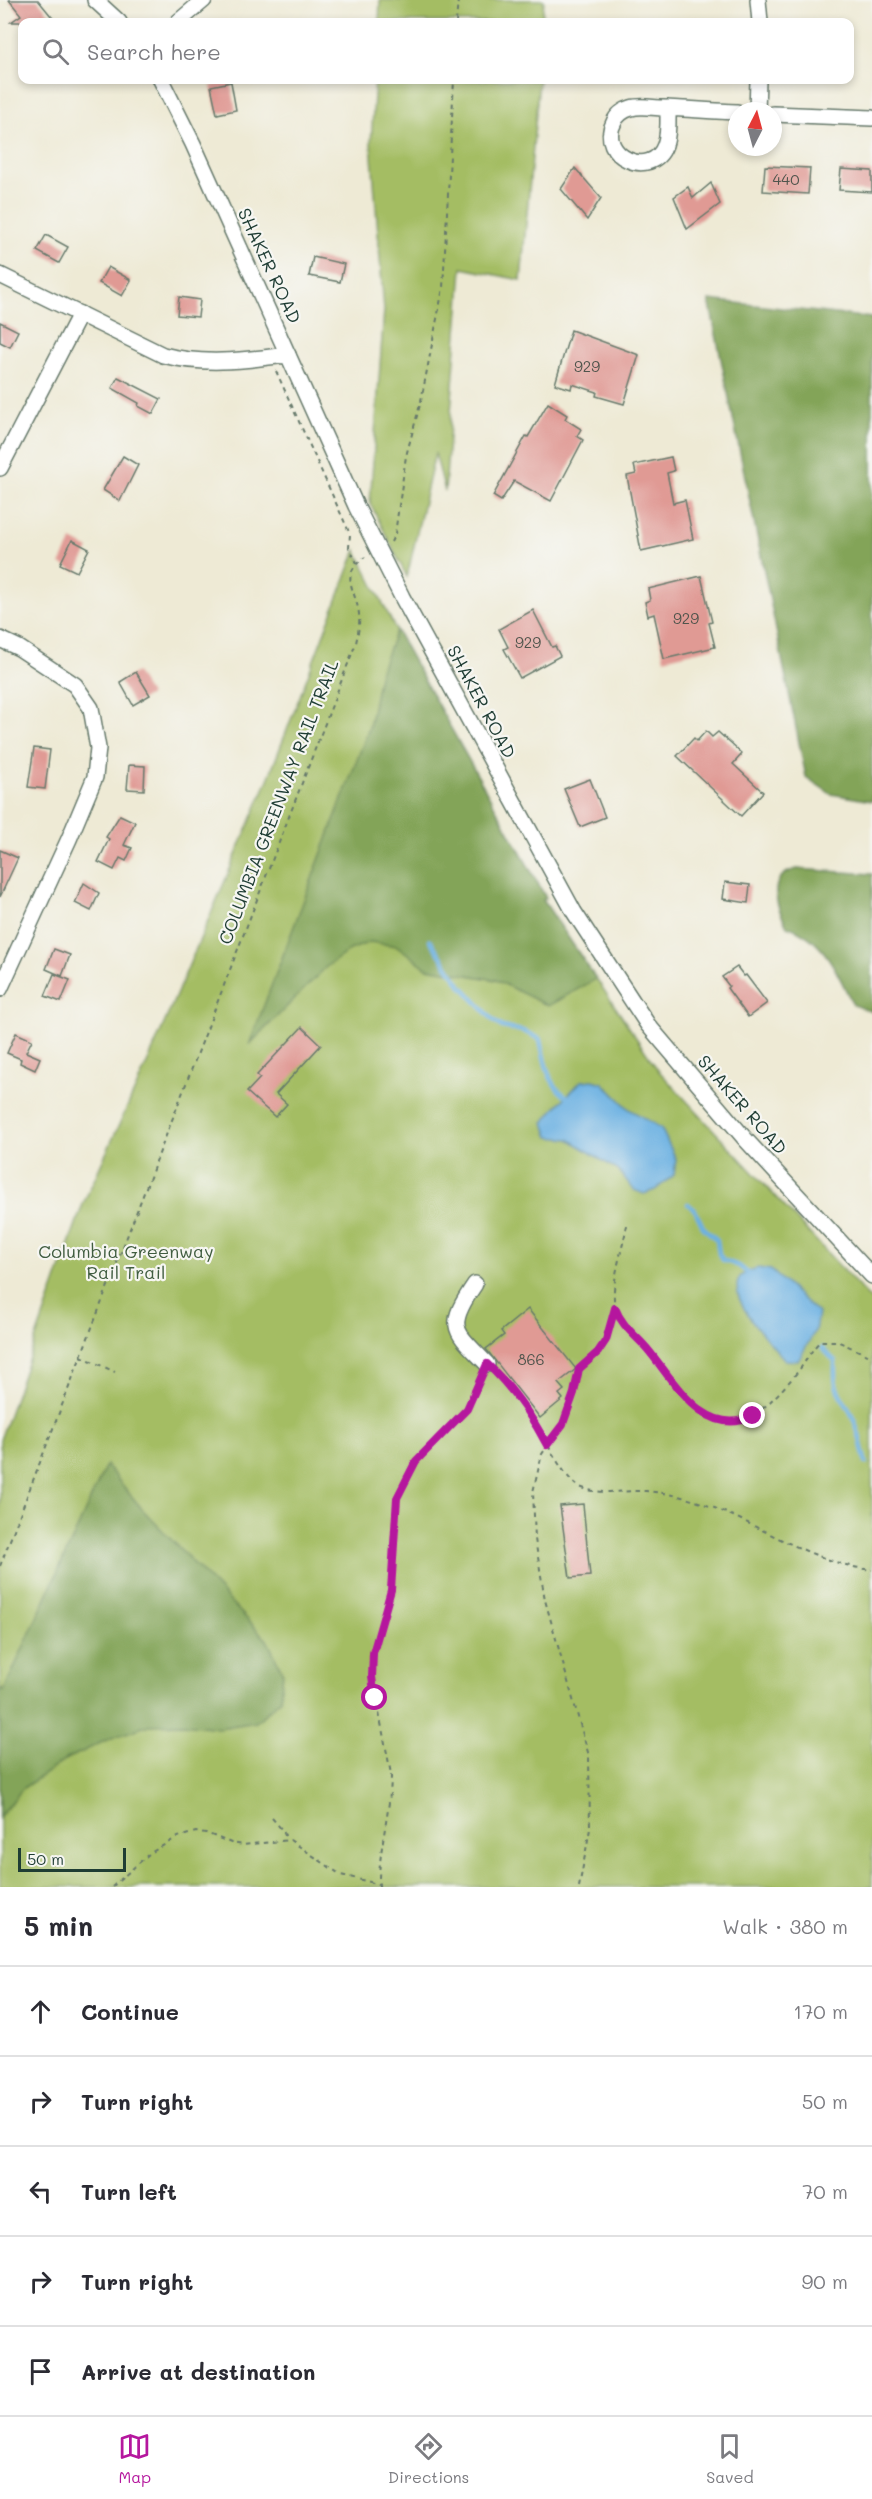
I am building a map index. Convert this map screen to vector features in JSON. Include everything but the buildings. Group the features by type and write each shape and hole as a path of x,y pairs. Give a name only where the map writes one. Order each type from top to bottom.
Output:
{"street":[{"path":"95,0 115,18"},
{"path":"183,18 204,0"},
{"path":"758,0 760,18"},
{"name":"SHAKER ROAD","path":"163,84 193,144 356,506 574,912 648,1025 746,1140 872,1276"},
{"path":"757,102 758,84"},
{"path":"668,108 666,142 657,157 646,162 634,163 618,154 610,137 612,125 619,115 636,107 668,108 728,111"},
{"path":"782,114 872,118"},
{"path":"0,275 145,347 184,361 208,362 288,355"},
{"path":"0,468 80,314"},
{"path":"0,639 19,648 75,685 91,708 98,748 95,777 0,989"},
{"path":"475,1284 458,1312 455,1327 459,1335 487,1364"}],"path":[{"path":"456,18 458,0"},
{"path":"388,544 395,534 406,456 421,401 443,288 454,84"},
{"path":"270,357 350,534 349,548 357,563 369,555"},
{"name":"COLUMBIA GREENWAY RAIL TRAIL","path":"0,1566 356,643 359,615 350,579 352,569 357,563"},
{"path":"627,1225 613,1295 620,1321 649,1351 690,1402 709,1416 725,1422 739,1421 753,1416 801,1369 821,1341 837,1341 872,1357"},
{"path":"579,1887 590,1829 589,1756 545,1600 533,1523 536,1471 547,1445 563,1424 574,1393 579,1369 598,1352 606,1340 615,1308"},
{"path":"81,1356 115,1372"},
{"path":"112,1887 150,1853 188,1834 201,1832 231,1844 250,1846 287,1840 295,1842 341,1875 379,1886 381,1845 391,1789 391,1774 374,1688 373,1661 377,1635 391,1590 395,1551 394,1509 400,1489 416,1461 467,1409 487,1364 501,1377 530,1413 568,1477 578,1486 593,1490 647,1491 684,1497 722,1511 836,1562 872,1570"},
{"path":"272,1818 287,1840"}],"green space":[{"path":"380,0 544,0 542,18 379,18"},
{"path":"375,84 539,84 521,280 462,268 445,491 435,453 407,577 370,503 384,310 371,143"},
{"path":"709,300 872,318 872,801 831,794 806,777"},
{"name":"Columbia Greenway Rail Trail","path":"356,550 396,630 546,898 543,900 658,1070 872,1301 872,1887 0,1887 0,1440 83,1204 149,1059 267,782"},
{"path":"396,630 546,898 543,900 596,979 548,1006 496,980 427,968 397,946 370,942 350,950 326,967 249,1045 369,728 379,675"},
{"path":"797,869 872,874 872,1012 853,1005 835,969 820,948 811,939 787,926 779,910 777,885 780,878"},
{"path":"106,1465 142,1509 267,1640 283,1673 280,1700 256,1722 219,1728 183,1724 149,1725 109,1739 67,1759 23,1788 0,1817 0,1689 4,1690"}],"water":[{"path":"593,1080 603,1083 629,1109 661,1128 676,1159 674,1175 655,1190 644,1194 634,1190 619,1171 569,1139 549,1137 544,1123 552,1111 581,1081"},
{"path":"758,1268 771,1270 818,1313 815,1331 798,1361 785,1360 751,1320 738,1296 737,1285 741,1276"}],"waterway":[{"path":"430,940 459,983 493,1020 502,1027 523,1031 540,1039 552,1081 563,1094 571,1099"},
{"path":"688,1204 695,1210 703,1227 717,1240 719,1254 723,1260 739,1266 750,1275"},
{"path":"822,1348 835,1361 836,1385 854,1419 866,1463"}],"route":[{"path":"375,1698 372,1677 373,1653 391,1590 395,1551 394,1509 397,1498 416,1461 437,1437 467,1409 487,1364 501,1377 530,1413 547,1445 563,1424 574,1393 579,1369 598,1352 606,1340 615,1308 620,1321 649,1351 678,1390 699,1410 725,1422 746,1420 753,1416"}]}
